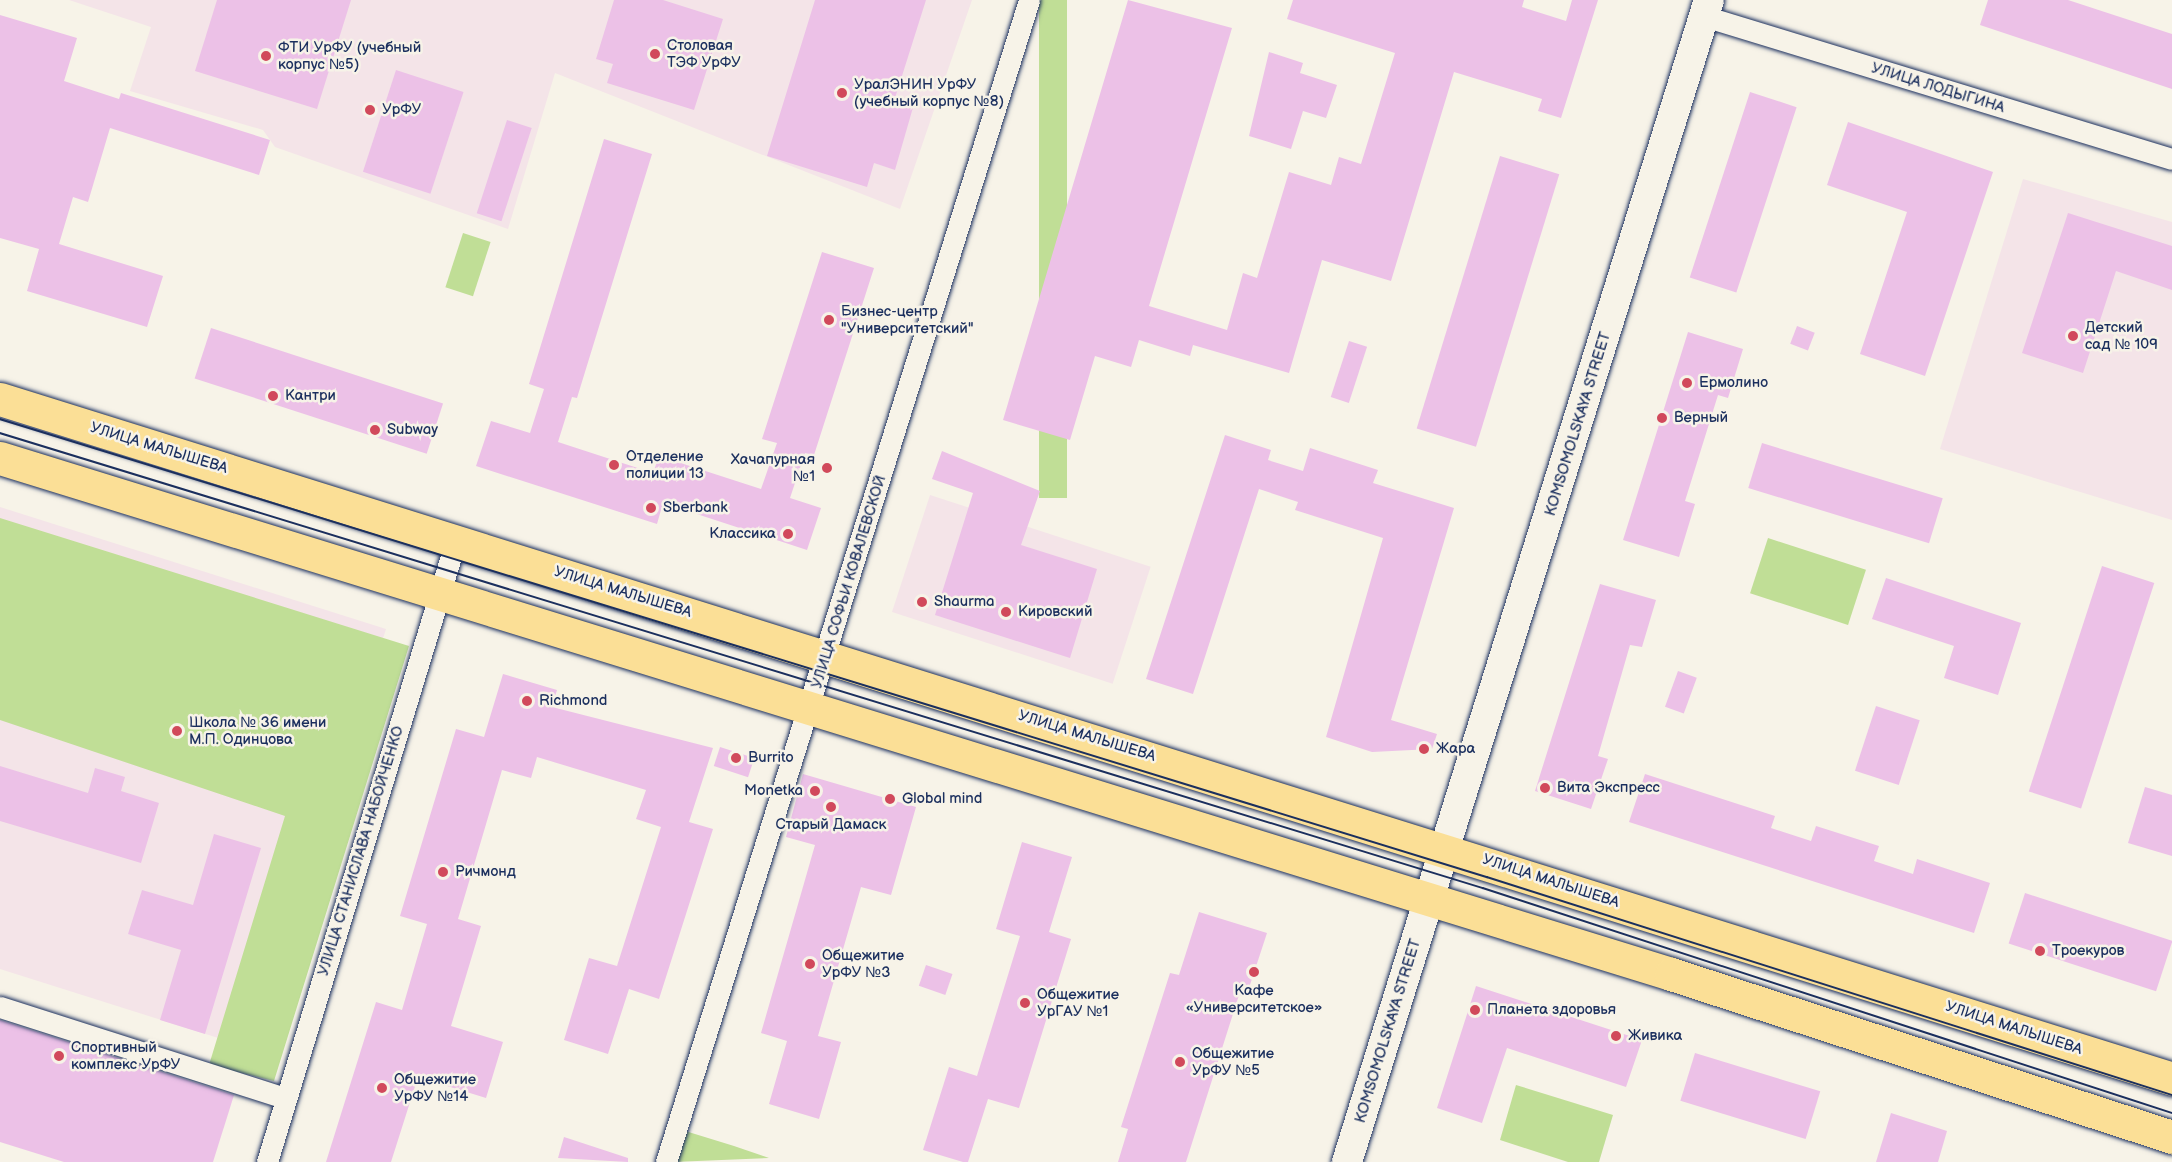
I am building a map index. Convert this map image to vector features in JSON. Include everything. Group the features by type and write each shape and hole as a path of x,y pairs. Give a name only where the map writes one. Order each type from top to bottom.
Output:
{"main road":[{"name":"KOMSOMOLSKAYA STREET","path":"1347,1162 1707,8"},
{"name":"УЛИЦА МАЛЫШЕВА","path":"0,399 1445,848 2172,1079"},
{"path":"0,458 1429,899 2172,1137"}],"street":[{"name":"УЛИЦА СОФЬИ КОВАЛЕВСКОЙ","path":"666,1162 1029,0"},
{"name":"УЛИЦА ЛОДЫГИНА","path":"1707,8 2172,159"},
{"name":"УЛИЦА СТАНИСЛАВА НАБОЙЧЕНКО","path":"267,1162 456,540"},
{"path":"0,1007 286,1098"}],"shaded area":[{"name":"УрФУ","path":"69,0 972,0 900,209 555,73 508,229 275,147 263,130 130,91 151,27"},
{"name":"Детский сад № 109","path":"2023,179 2172,222 2172,520 1940,449"},
{"path":"930,495 1151,567 1113,684 892,612"},
{"name":"Школа № 36 имени М.П. Одинцова","path":"0,507 386,629 253,1049 0,969"}],"green space":[{"path":"1039,0 1067,0 1067,498 1039,498"},
{"path":"463,233 491,242 473,296 445,287"},
{"path":"0,518 409,646 274,1081 209,1065 285,816 0,720"},
{"path":"1768,538 1866,570 1848,625 1750,593"},
{"path":"1516,1085 1613,1115 1599,1162 1568,1162 1500,1140"},
{"path":"682,1130 734,1146 769,1158 673,1162"}],"building":[{"name":"ФТИ УрФУ (учебный корпус №5)","path":"217,0 351,0 317,109 195,71"},
{"name":"Столовая ТЭФ УрФУ","path":"614,0 663,0 723,19 694,110 607,83 613,64 596,59"},
{"name":"УралЭНИН УрФУ (учебный корпус №8)","path":"815,0 926,0 895,98 914,104 895,170 874,163 867,187 767,156"},
{"path":"1128,0 1232,28 1149,306 1227,330 1243,273 1257,278 1289,172 1331,185 1339,157 1361,164 1395,53 1287,19 1293,0 1524,0 1522,7 1566,21 1572,0 1598,0 1561,118 1538,111 1542,99 1454,72 1391,281 1322,260 1289,373 1193,345 1190,356 1139,340 1131,367 1095,356 1070,440 1003,420"},
{"path":"1988,0 2068,0 2172,34 2172,89 1980,25"},
{"path":"0,15 77,38 64,81 119,99 121,93 270,140 259,175 110,128 88,202 73,197 59,244 163,276 147,327 27,291 39,249 0,238"},
{"path":"1269,52 1303,63 1300,73 1337,85 1326,118 1303,111 1291,149 1249,136"},
{"path":"396,70 464,92 430,194 363,172"},
{"path":"1750,92 1797,107 1736,293 1690,277"},
{"path":"507,120 532,128 501,221 477,213"},
{"path":"1848,122 1993,172 1925,376 1860,354 1907,212 1827,185"},
{"path":"604,139 652,154 577,398 572,397 558,442 653,473 659,456 761,489 777,443 762,439 822,252 874,268 814,455 805,453 790,498 821,508 807,550 663,503 657,524 476,466 491,421 530,433 544,389 529,384"},
{"path":"1500,156 1559,174 1476,447 1417,429"},
{"path":"2068,213 2172,246 2172,290 2116,271 2083,373 2022,353"},
{"path":"1797,326 1815,333 1808,351 1790,344"},
{"path":"211,328 443,403 427,454 195,378"},
{"path":"1688,332 1743,349 1728,398 1718,395 1685,501 1695,504 1679,557 1623,540"},
{"path":"1349,341 1367,347 1349,403 1331,397"},
{"path":"1225,435 1271,450 1268,460 1303,471 1310,448 1378,470 1373,483 1454,508 1391,720 1437,734 1432,749 1372,752 1326,737 1383,538 1295,510 1298,502 1259,489 1193,694 1146,679"},
{"path":"1762,443 1943,498 1929,543 1748,488"},
{"path":"942,451 1040,491 1021,545 1097,569 1070,658 935,615 973,493 932,479"},
{"path":"2102,566 2154,583 2081,808 2029,791"},
{"path":"1886,578 2021,623 1998,695 1944,678 1954,646 1872,619"},
{"path":"1600,584 1656,600 1642,647 1630,645 1598,756 1608,759 1591,809 1535,791"},
{"path":"1678,671 1697,678 1684,714 1665,707"},
{"path":"503,674 557,690 552,707 713,748 689,822 713,829 659,999 629,989 608,1054 564,1040 589,958 617,966 661,827 636,819 646,790 537,757 531,778 502,770 458,919 481,926 451,1026 503,1042 486,1098 418,1077 391,1162 326,1162 376,1002 402,1010 427,924 400,916 456,729 484,737"},
{"path":"1876,706 1920,720 1899,785 1855,771"},
{"path":"720,747 754,758 748,777 714,766"},
{"path":"0,766 88,793 95,768 125,777 121,791 159,803 141,863 0,821"},
{"name":"Общежитие УрФУ №3","path":"803,774 916,807 891,895 861,887 818,1036 841,1042 819,1119 769,1104 787,1041 761,1033 815,845 786,837"},
{"path":"1645,774 1775,816 1771,828 1811,841 1816,826 1879,846 1874,861 1913,874 1917,859 1990,883 1974,933 1629,822"},
{"path":"2145,787 2172,795 2172,856 2128,843"},
{"path":"214,834 261,848 205,1034 160,1020 181,950 128,934 142,890 193,905"},
{"name":"Общежитие УрГАУ №1","path":"1022,842 1072,857 1049,932 1071,939 1019,1108 988,1099 968,1162 963,1162 923,1150 949,1067 977,1076 1020,936 996,929"},
{"path":"2025,893 2172,941 2156,991 2009,943"},
{"name":"Общежитие УрФУ №5","path":"1199,912 1267,933 1246,997 1239,995 1186,1162 1118,1162 1128,1129 1121,1127 1170,973 1179,975"},
{"path":"926,965 952,974 945,995 919,986"},
{"path":"1476,986 1642,1040 1626,1087 1507,1048 1482,1123 1437,1108"},
{"name":"Спортивный комплекс УрФУ","path":"0,1020 234,1095 213,1162 64,1162 0,1142"},
{"path":"1695,1053 1820,1091 1806,1139 1680,1101"},
{"path":"1891,1113 1947,1131 1938,1162 1876,1162"},
{"path":"564,1137 628,1158 628,1162 558,1158"}],"tram line":[{"path":"0,419 1487,877 2172,1095"},
{"path":"0,433 1483,888 2172,1113"}],"place":[{"name":"Столовая ТЭФ УрФУ","path":"655,54"},
{"name":"ФТИ УрФУ (учебный корпус №5)","path":"266,56"},
{"name":"УралЭНИН УрФУ (учебный корпус №8)","path":"842,93"},
{"name":"УрФУ","path":"370,110"},
{"name":"Бизнес-центр \"Университетский\"","path":"829,320"},
{"name":"Детский сад № 109","path":"2073,336"},
{"name":"Ермолино","path":"1687,383"},
{"name":"Кантри","path":"273,396"},
{"name":"Верный","path":"1662,418"},
{"name":"Subway","path":"375,430"},
{"name":"Отделение полиции 13","path":"614,465"},
{"name":"Хачапурная №1","path":"827,468"},
{"name":"Sberbank","path":"651,508"},
{"name":"Классика","path":"788,534"},
{"name":"Shaurma","path":"922,602"},
{"name":"Кировский","path":"1006,612"},
{"name":"Richmond","path":"527,701"},
{"name":"Школа № 36 имени М.П. Одинцова","path":"177,731"},
{"name":"Жара","path":"1424,749"},
{"name":"Burrito","path":"736,758"},
{"name":"Вита Экспресс","path":"1545,788"},
{"name":"Monetka","path":"815,791"},
{"name":"Global mind","path":"890,799"},
{"name":"Старый Дамаск","path":"831,807"},
{"name":"Ричмонд","path":"443,872"},
{"name":"Троекуров","path":"2040,951"},
{"name":"Общежитие УрФУ №3","path":"810,964"},
{"name":"Кафе «Университетское»","path":"1254,972"},
{"name":"Общежитие УрГАУ №1","path":"1025,1003"},
{"name":"Планета здоровья","path":"1475,1010"},
{"name":"Живика","path":"1616,1036"},
{"name":"Спортивный комплекс УрФУ","path":"59,1056"},
{"name":"Общежитие УрФУ №5","path":"1180,1062"},
{"name":"Общежитие УрФУ №14","path":"382,1088"}]}
